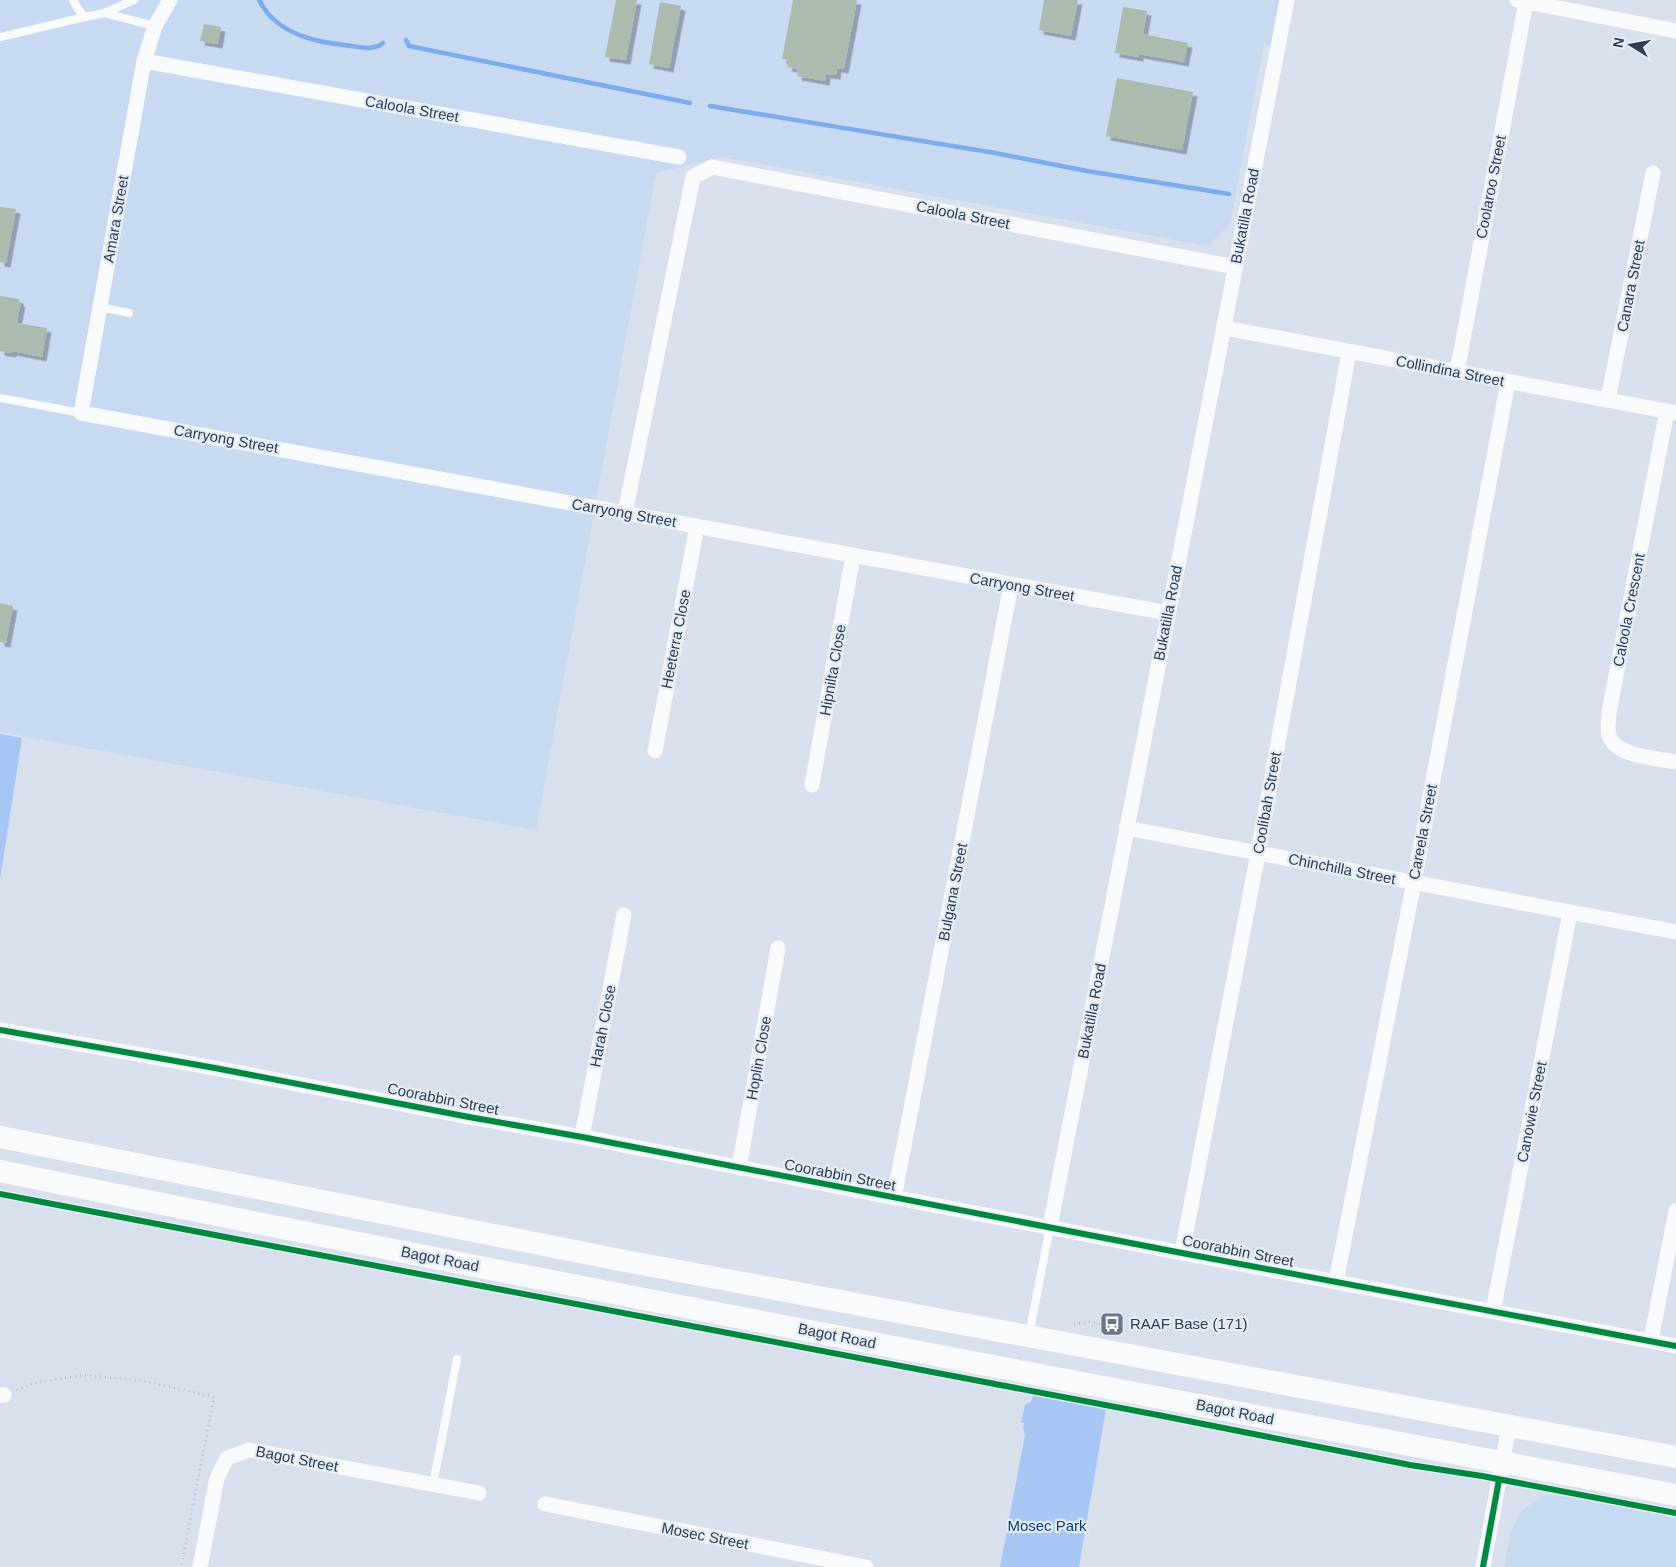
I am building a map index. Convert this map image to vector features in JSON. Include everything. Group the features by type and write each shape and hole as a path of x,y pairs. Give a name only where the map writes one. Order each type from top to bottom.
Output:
{"main road":[{"path":"0,1137 610,1258 1676,1457"},
{"name":"Bagot Road","path":"0,1172 311,1235 1021,1372 1676,1495"}],"street":[{"name":"Amara Street","path":"81,413 144,61 155,26 170,0"},
{"name":"Bukatilla Road","path":"1050,1227 1287,0"},
{"path":"1521,1 1581,6 1676,31"},
{"name":"Coolaroo Street","path":"1457,372 1521,1"},
{"name":"Caloola Street","path":"144,61 679,157"},
{"name":"Caloola Street","path":"626,513 693,177 712,167 1236,267"},
{"name":"Canara Street","path":"1608,399 1653,174"},
{"name":"Collindina Street","path":"1225,328 1671,412"},
{"name":"Coolibah Street","path":"1182,1253 1258,853 1349,352"},
{"name":"Careela Street","path":"1336,1282 1414,882 1508,382"},
{"name":"Caloola Crescent","path":"1671,412 1609,712 1608,728 1613,744 1626,752 1676,762"},
{"name":"Carryong Street","path":"81,413 1168,613"},
{"name":"Heeterra Close","path":"655,751 697,526"},
{"name":"Hipnilta Close","path":"812,784 853,556"},
{"name":"Bulgana Street","path":"894,1198 1011,585"},
{"name":"Chinchilla Street","path":"1126,828 1676,932"},
{"name":"Canowie Street","path":"1493,1311 1570,913"},
{"name":"Harah Close","path":"582,1137 624,915"},
{"name":"Hoplin Close","path":"739,1168 778,948"},
{"name":"Coorabbin Street","path":"0,1030 215,1068 582,1137 1676,1346"},
{"path":"1651,1340 1676,1211"},
{"path":"1483,1567 1509,1426"},
{"name":"Bagot Street","path":"200,1567 217,1478 228,1458 249,1450 479,1493"},
{"name":"Mosec Street","path":"545,1504 845,1565 866,1567"}],"lane":[{"path":"73,0 85,17"},
{"path":"0,37 104,13 134,0"},
{"path":"104,13 155,26"},
{"path":"100,307 129,313"},
{"path":"0,398 81,413"},
{"path":"1029,1337 1050,1227"},
{"path":"433,1485 457,1359"}],"path":[{"path":"1073,1324 1090,1322 1116,1328"},
{"path":"2,1395 34,1383 84,1375 144,1381 214,1397 181,1567"},
{"path":"1026,1390 1046,1394"},
{"path":"1012,1567 1036,1392"}],"shaded area":[{"path":"0,0 1294,0 1286,45 1278,47 1264,44 1230,224 1208,246 722,157 656,173 536,830 0,732"},
{"path":"1564,1495 1676,1516 1676,1567 1504,1567 1510,1535 1521,1511 1542,1496"}],"green space":[{"path":"0,734 22,738 0,880"},
{"name":"Mosec Park","path":"1033,1395 1106,1409 1079,1567 1000,1567 1025,1435 1024,1423 1021,1422 1025,1405 1031,1402"}],"building":[{"path":"616,0 637,0 626,60 605,57"},
{"path":"793,0 857,0 844,69 837,68 836,75 826,74 825,81 797,76 798,69 787,67 789,60 782,59"},
{"path":"1044,0 1078,0 1071,36 1039,30"},
{"path":"660,2 681,6 669,68 649,64"},
{"path":"1123,7 1147,11 1143,34 1188,43 1184,62 1139,54 1139,57 1115,53"},
{"path":"204,24 221,27 218,44 200,41"},
{"path":"1117,78 1193,92 1182,150 1106,136"},
{"path":"0,207 16,209 6,263 0,262"},
{"path":"0,296 19,299 19,302 21,302 17,323 47,328 42,357 12,351 12,353 0,351"},
{"path":"0,603 13,606 6,643 0,642"}],"waterway":[{"path":"259,0 280,25 303,36 329,43 369,48 383,43"},
{"path":"406,40 409,46 690,103"},
{"path":"710,106 1229,194"}],"cycle path":[{"path":"0,1030 215,1068 582,1137 1676,1346"},
{"path":"0,1194 1410,1465 1482,1476 1676,1513"},
{"path":"1483,1567 1499,1480"}],"place":[{"name":"RAAF Base (171)","path":"1112,1324"}]}
